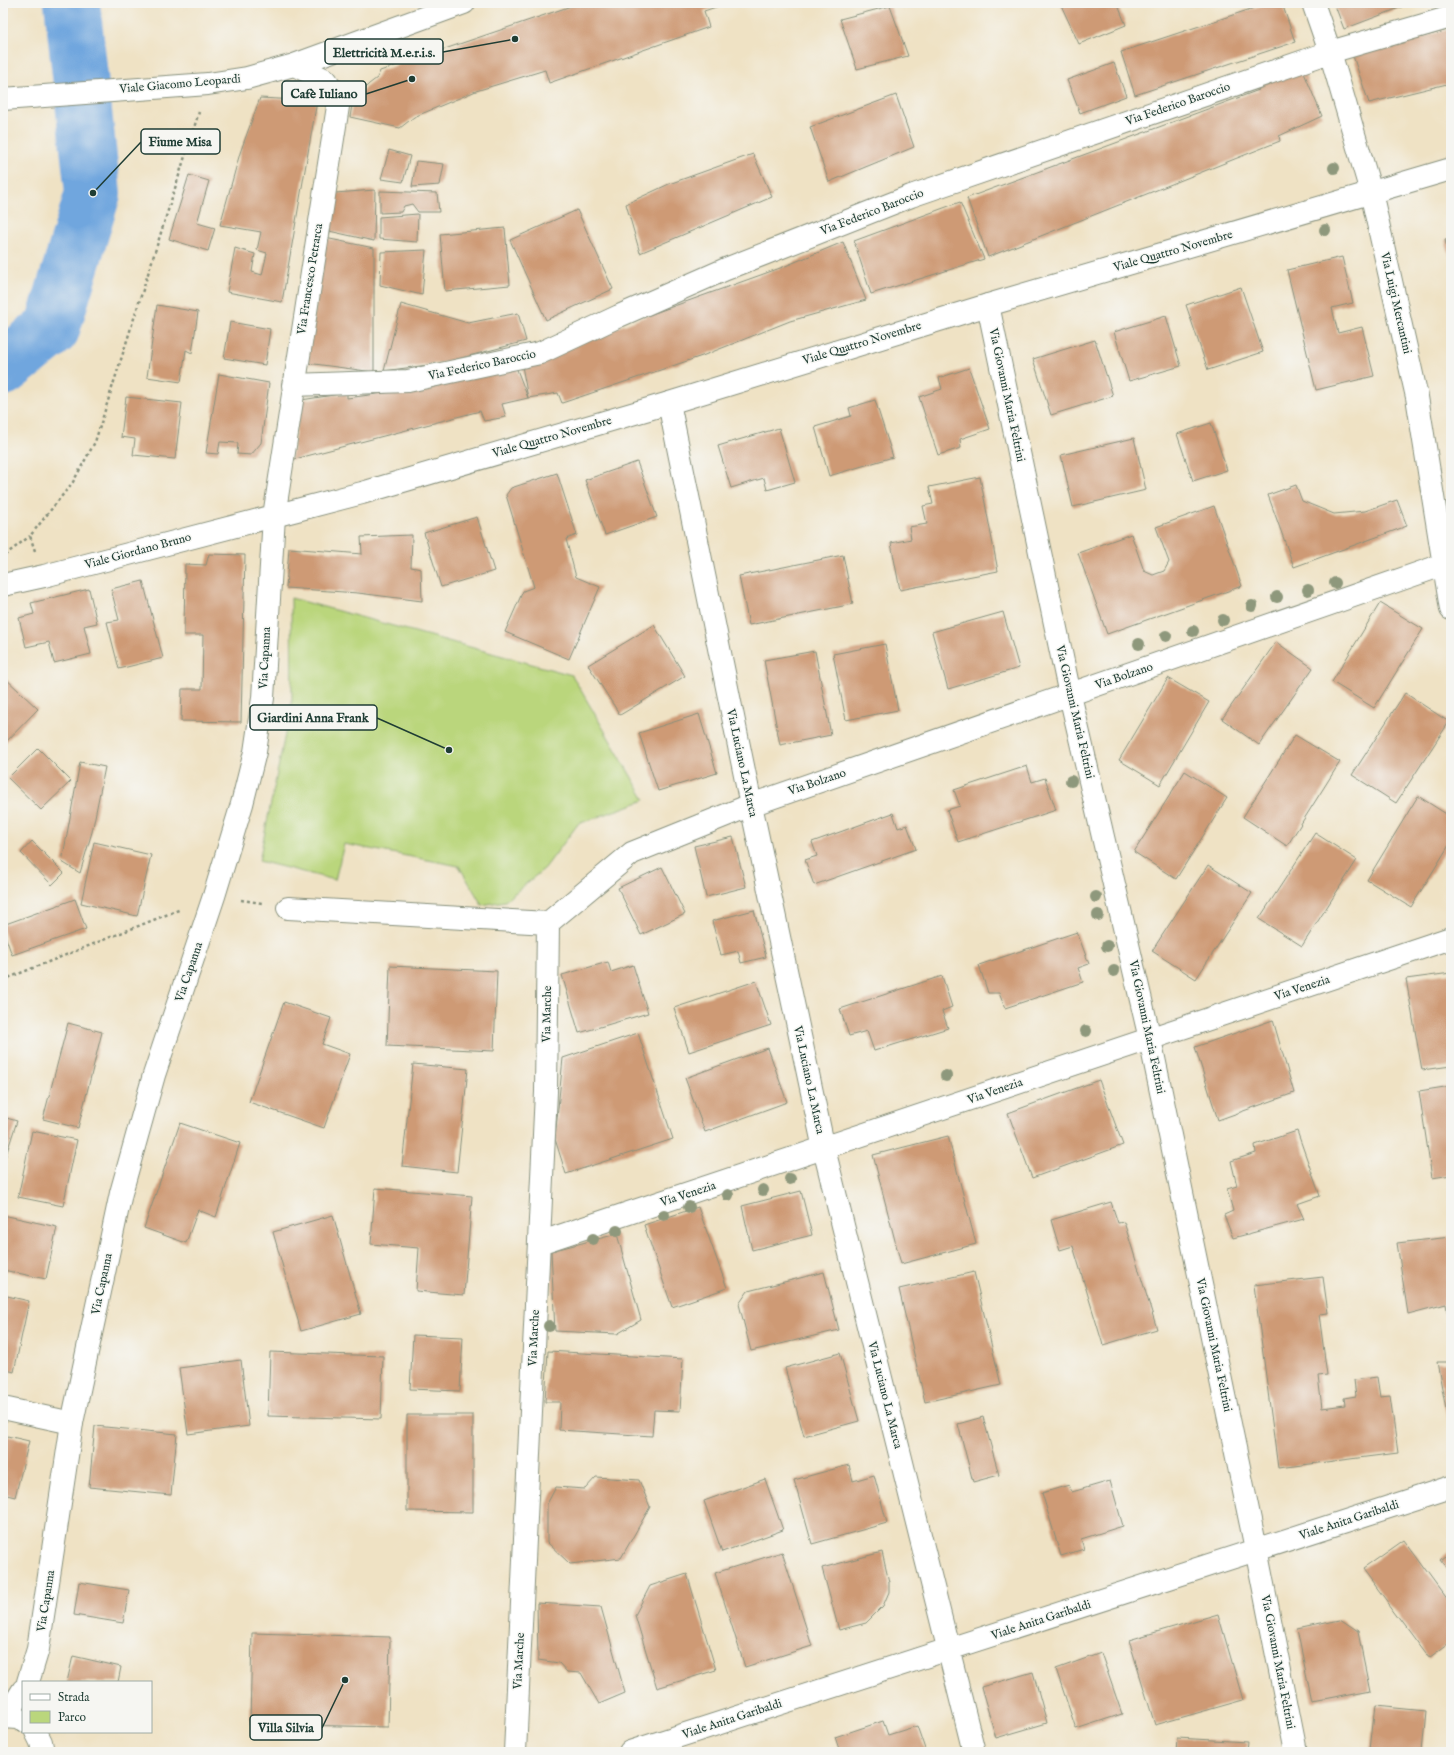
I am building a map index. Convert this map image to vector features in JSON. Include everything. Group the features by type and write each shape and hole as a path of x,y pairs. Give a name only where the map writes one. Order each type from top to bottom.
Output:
{"street":[{"name":"Viale Giacomo Leopardi","path":"5,97 208,84 246,78 294,65 464,3"},
{"name":"Via Luigi Mercantini","path":"1313,3 1330,52 1371,192 1417,397 1448,563 1451,609"},
{"name":"Via Federico Baroccio","path":"293,385 408,381 540,353 619,316 726,270 911,196 1330,52 1451,17"},
{"name":"Via Francesco Petrarca","path":"274,516 293,385 339,100 326,80 294,65"},
{"name":"Viale Quattro Novembre","path":"274,516 669,403 988,305 1451,169"},
{"name":"Via Giovanni Maria Feltrini","path":"988,305 1070,695 1150,1038 1256,1549 1296,1752"},
{"name":"Via Luciano La Marca","path":"669,403 751,805 824,1149 974,1752"},
{"name":"Viale Giordano Bruno","path":"3,585 44,576 274,516"},
{"name":"Via Capanna","path":"28,1681 38,1649 72,1423 121,1193 154,1075 214,896 242,804 255,752 263,698 274,516"},
{"name":"Via Bolzano","path":"751,805 1448,563"},
{"path":"288,908 548,923 632,853 751,805"},
{"name":"Via Marche","path":"515,1752 546,1092 548,923"},
{"name":"Via Venezia","path":"539,1243 824,1149 1150,1038 1451,938"},
{"path":"3,1408 72,1423"},
{"name":"Viale Anita Garibaldi","path":"630,1752 1451,1487"},
{"path":"11,1718 22,1692"},
{"path":"36,1733 41,1742 43,1752"}],"path":[{"path":"3,556 30,536 74,482 95,442 208,84"},
{"path":"30,536 44,576"},
{"path":"3,980 214,896 288,908"}],"green space":[{"path":"291,598 572,675 645,800 578,824 545,868 505,901 482,905 459,866 344,844 335,880 259,861 292,700"}],"building":[{"path":"580,3 728,3 704,11 709,27 549,83 545,70 476,91 414,117 400,128 350,117 353,100 377,78 380,71"},
{"path":"1060,3 1117,3 1126,25 1079,44"},
{"path":"1269,3 1282,3 1295,42 1135,95 1121,52"},
{"path":"1334,3 1401,3 1402,7 1344,29"},
{"path":"890,6 908,56 857,69 840,19"},
{"path":"1451,29 1451,83 1369,103 1353,56"},
{"path":"1114,63 1126,96 1080,113 1067,80"},
{"path":"1302,68 1322,116 1279,136 1280,141 988,257 967,198 1259,90 1255,84"},
{"path":"896,95 914,147 829,182 810,127"},
{"path":"260,98 317,101 282,302 227,292 235,248 255,254 252,272 262,275 267,253 257,250 261,232 220,225 240,153"},
{"path":"389,150 410,156 403,182 381,179"},
{"path":"753,154 772,197 640,253 626,204 669,184"},
{"path":"416,161 444,164 440,185 412,187"},
{"path":"189,175 209,181 197,223 215,228 208,251 169,239"},
{"path":"375,190 374,241 329,231 335,193"},
{"path":"380,191 437,193 439,212 418,212 412,204 404,206 401,212 380,213"},
{"path":"960,202 984,259 871,294 854,241"},
{"path":"577,210 613,289 546,320 510,240"},
{"path":"418,214 417,242 379,239 379,217"},
{"path":"505,228 510,285 445,291 440,234"},
{"path":"325,238 374,248 374,372 307,363"},
{"path":"1451,239 1451,261 1445,240"},
{"path":"843,242 866,300 790,321 702,356 562,403 558,393 528,398 522,366 649,315 783,267"},
{"path":"426,250 422,295 380,285 381,252"},
{"path":"1342,257 1353,303 1332,308 1338,333 1362,327 1374,376 1316,390 1287,270"},
{"path":"1241,287 1263,352 1208,370 1186,305"},
{"path":"401,304 468,323 518,313 526,341 442,363 384,371"},
{"path":"157,305 198,312 192,353 186,350 181,382 147,377"},
{"path":"1166,316 1181,366 1129,381 1114,332"},
{"path":"230,322 270,329 265,365 224,358"},
{"path":"1095,340 1113,396 1051,415 1033,359"},
{"path":"516,367 528,398 502,404 506,417 484,421 480,411 291,460 301,400 347,393 347,398 399,391"},
{"path":"969,368 990,429 960,439 961,448 938,455 919,397 942,389 939,378"},
{"path":"219,374 269,383 261,443 251,455 237,454 238,443 220,442 218,454 206,453"},
{"path":"126,397 182,403 175,459 133,455 135,439 121,437"},
{"path":"875,400 893,457 829,476 815,427 851,416 849,408"},
{"path":"1211,423 1227,470 1193,481 1177,434"},
{"path":"779,428 795,482 767,490 764,478 731,488 718,446"},
{"path":"1134,438 1146,490 1073,507 1061,455"},
{"path":"637,462 657,517 605,535 585,480"},
{"path":"557,473 577,535 566,539 576,577 600,587 569,659 505,632 523,591 534,587 506,495 511,488"},
{"path":"980,477 998,571 900,590 891,543 911,539 909,527 927,524 923,506 933,504 929,487"},
{"path":"1296,485 1302,501 1334,514 1365,511 1397,500 1407,526 1294,567 1268,495"},
{"path":"1214,506 1242,586 1107,634 1078,553 1131,534 1144,571 1153,575 1164,571 1169,562 1156,527"},
{"path":"477,517 494,571 441,587 424,533"},
{"path":"412,535 411,567 421,569 422,601 358,593 286,588 289,548 362,554 361,537"},
{"path":"209,554 245,555 241,722 181,721 182,689 202,689 203,635 184,635 185,564 206,565"},
{"path":"843,555 853,604 749,625 739,576"},
{"path":"143,581 163,658 119,669 107,622 119,620 111,589"},
{"path":"89,589 97,623 84,626 91,654 54,663 49,642 26,647 19,618 34,614 31,603"},
{"path":"1380,603 1423,629 1374,708 1332,682"},
{"path":"1003,612 1019,668 948,689 932,632"},
{"path":"654,625 685,676 620,715 588,665"},
{"path":"1276,642 1313,668 1259,745 1222,719"},
{"path":"885,644 898,710 846,720 833,654"},
{"path":"815,651 831,735 780,745 764,660"},
{"path":"3,676 38,709 3,745"},
{"path":"1168,678 1209,702 1160,785 1119,760"},
{"path":"1405,693 1449,722 1396,803 1352,775"},
{"path":"699,714 717,773 658,791 639,733"},
{"path":"1295,735 1340,762 1287,846 1243,817"},
{"path":"38,748 71,781 41,810 8,778"},
{"path":"80,762 105,767 92,832 80,873 62,862"},
{"path":"1027,766 1032,782 1045,778 1056,810 958,842 947,810 960,806 954,790"},
{"path":"1185,771 1227,798 1176,879 1134,852"},
{"path":"1418,796 1451,817 1451,842 1411,907 1367,880"},
{"path":"893,813 898,828 907,825 916,849 814,885 805,860 817,856 812,842"},
{"path":"1315,833 1357,860 1302,946 1259,919"},
{"path":"733,837 746,887 706,897 694,846"},
{"path":"32,841 64,873 52,885 21,853"},
{"path":"94,842 151,855 137,916 81,903"},
{"path":"1208,865 1252,893 1196,979 1152,951"},
{"path":"662,867 685,914 641,935 618,888"},
{"path":"75,899 86,929 12,955 3,930 3,925"},
{"path":"754,910 766,957 741,963 738,951 721,955 712,921"},
{"path":"1077,932 1089,964 1078,968 1083,982 1005,1008 999,993 988,993 979,965"},
{"path":"608,962 611,972 633,965 648,1013 579,1033 562,975"},
{"path":"390,966 497,971 494,1051 387,1046"},
{"path":"1451,973 1451,1066 1422,1070 1406,979"},
{"path":"942,976 952,1007 942,1011 948,1028 874,1051 867,1031 849,1036 840,1009"},
{"path":"756,981 771,1025 689,1052 674,1008"},
{"path":"284,1002 331,1018 322,1044 350,1054 324,1128 249,1102"},
{"path":"1273,1020 1294,1093 1218,1120 1195,1047"},
{"path":"68,1023 102,1032 78,1128 43,1119"},
{"path":"638,1033 673,1139 566,1174 555,1139 563,1058"},
{"path":"768,1048 787,1102 705,1132 685,1078"},
{"path":"413,1064 468,1069 457,1172 402,1166"},
{"path":"1099,1080 1123,1145 1032,1178 1008,1113"},
{"path":"1451,1086 1451,1175 1432,1178 1419,1091"},
{"path":"3,1117 17,1121 5,1158 3,1157"},
{"path":"180,1123 240,1143 216,1217 198,1210 186,1243 144,1228"},
{"path":"32,1131 77,1140 63,1206 18,1197"},
{"path":"1297,1131 1320,1196 1297,1204 1304,1219 1233,1238 1224,1215 1233,1211 1227,1189 1237,1186 1231,1161 1256,1153 1255,1145"},
{"path":"948,1136 976,1244 901,1264 873,1155"},
{"path":"375,1188 472,1196 464,1295 416,1291 419,1248 371,1244"},
{"path":"801,1191 812,1235 752,1250 742,1206"},
{"path":"1111,1202 1118,1223 1124,1222 1157,1329 1103,1345 1073,1246 1060,1250 1051,1220"},
{"path":"698,1207 727,1288 672,1307 644,1225"},
{"path":"3,1215 57,1227 46,1279 3,1270"},
{"path":"333,1215 361,1314 301,1331 273,1232"},
{"path":"617,1234 641,1320 617,1334 555,1331 551,1251"},
{"path":"1451,1237 1450,1328 1446,1304 1408,1314 1397,1243"},
{"path":"824,1272 839,1330 751,1351 739,1304 748,1291"},
{"path":"974,1272 1001,1385 925,1402 899,1289"},
{"path":"1323,1277 1328,1313 1319,1314 1327,1375 1318,1376 1322,1408 1345,1405 1344,1398 1356,1396 1354,1380 1377,1377 1380,1397 1390,1396 1398,1453 1278,1468 1254,1285"},
{"path":"3,1295 29,1301 14,1372 3,1369"},
{"path":"413,1335 463,1337 460,1391 410,1389"},
{"path":"548,1351 683,1359 680,1411 654,1410 652,1436 559,1430 560,1402 545,1402"},
{"path":"270,1352 383,1356 381,1419 268,1416"},
{"path":"840,1353 859,1421 804,1436 785,1368"},
{"path":"241,1360 249,1426 188,1434 179,1368"},
{"path":"1437,1362 1451,1362 1451,1419 1448,1420"},
{"path":"407,1415 473,1415 473,1512 407,1511"},
{"path":"983,1417 999,1475 973,1482 958,1424"},
{"path":"95,1426 177,1434 171,1495 89,1487"},
{"path":"3,1435 29,1441 15,1497 3,1494"},
{"path":"849,1465 853,1481 874,1475 887,1523 812,1544 794,1480"},
{"path":"596,1477 639,1480 650,1507 621,1558 570,1564 547,1542 547,1504 556,1487 585,1489"},
{"path":"765,1479 783,1530 722,1552 704,1501"},
{"path":"1110,1481 1123,1526 1081,1539 1084,1549 1061,1556 1042,1493 1069,1485 1072,1492"},
{"path":"1404,1540 1451,1604 1451,1642 1429,1658 1363,1569"},
{"path":"1451,1551 1451,1574 1440,1560"},
{"path":"782,1552 812,1646 745,1667 715,1573"},
{"path":"882,1552 889,1582 889,1592 883,1606 866,1623 839,1630 822,1568"},
{"path":"687,1574 716,1670 657,1688 635,1615 650,1586"},
{"path":"79,1582 129,1590 123,1623 74,1615"},
{"path":"537,1603 601,1607 625,1693 599,1704 581,1673 567,1672 559,1663 538,1660"},
{"path":"1218,1614 1243,1700 1155,1725 1129,1640"},
{"path":"1340,1620 1358,1632 1370,1691 1312,1702 1297,1629"},
{"path":"252,1633 390,1637 388,1727 250,1724"},
{"path":"1101,1653 1122,1714 1076,1729 1056,1669"},
{"path":"73,1656 121,1667 118,1681 67,1681"},
{"path":"1033,1672 1047,1723 996,1738 981,1687"},
{"path":"1375,1706 1426,1711 1422,1752 1370,1752"},
{"path":"883,1721 888,1735 917,1726 926,1752 840,1752 835,1737"},
{"path":"1177,1738 1247,1742 1246,1752 1176,1752"}],"waterway":[{"path":"3,368 52,329 93,193 72,3"}],"place":[{"name":"Elettricità M.e.r.i.s.","path":"515,39"},
{"name":"Cafè Iuliano","path":"412,79"},
{"name":"Fiume Misa","path":"93,193"},
{"name":"Giardini Anna Frank","path":"449,750"},
{"name":"Villa Silvia","path":"345,1680"}]}
